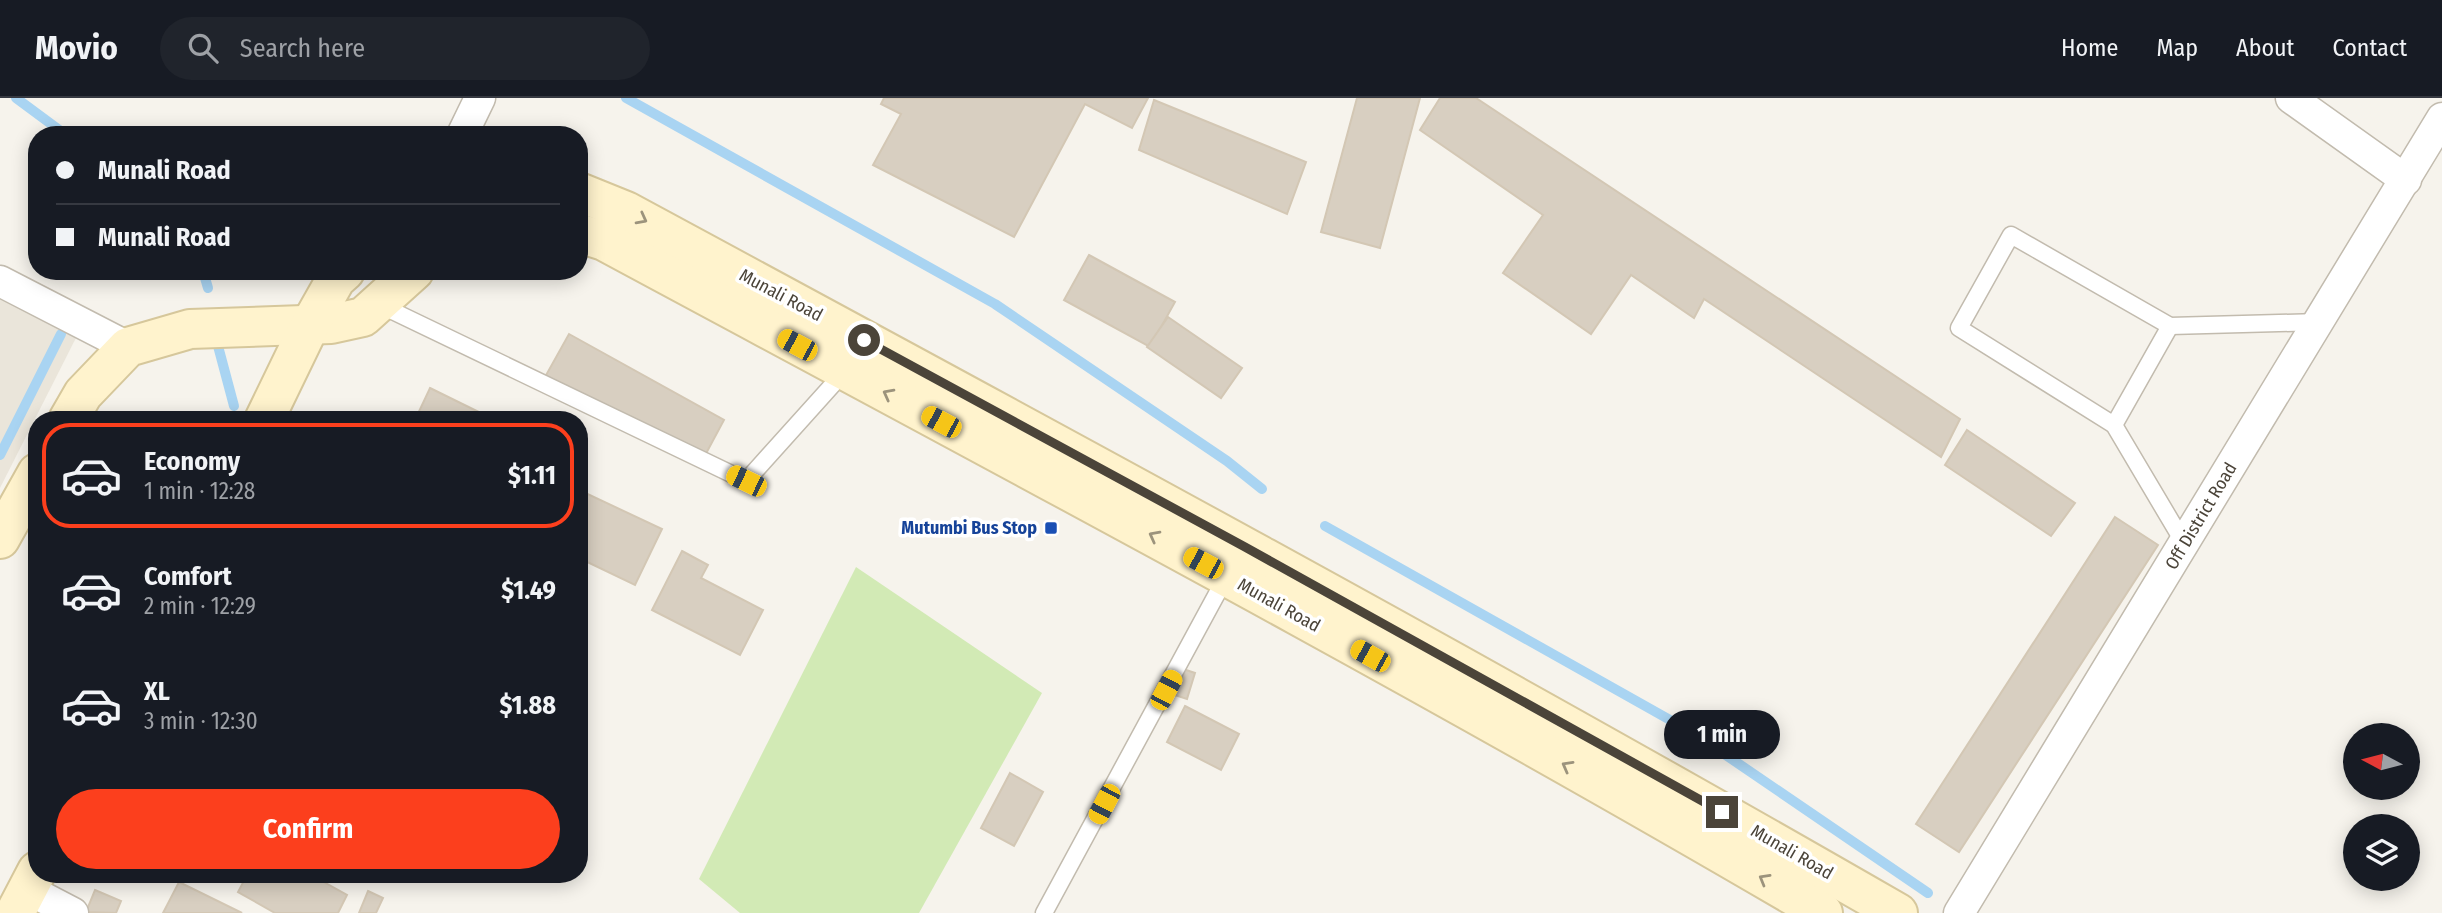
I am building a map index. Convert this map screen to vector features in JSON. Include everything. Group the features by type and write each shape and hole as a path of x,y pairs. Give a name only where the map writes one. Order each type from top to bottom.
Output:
{"main road":[{"name":"Munali Road","path":"588,196 626,211 1236,561 1823,913"},
{"name":"Munali Road","path":"588,236 604,242 845,371 1236,561 1700,800 1898,913"},
{"path":"268,411 310,325 335,280"},
{"path":"73,411 83,394 128,347 190,329 331,324 363,317 404,280"},
{"path":"0,539 28,489"}],"street":[{"path":"466,126 480,98"},
{"path":"2291,98 2406,180"},
{"name":"Off District Road","path":"1959,913 2442,118"},
{"path":"0,281 128,347"},
{"path":"26,891 73,913"}],"lane":[{"path":"2184,543 2114,425 1959,328 2011,235 2170,326 2319,323"},
{"path":"378,303 746,481 845,371"},
{"path":"2114,425 2170,326"},
{"path":"1044,913 1236,561"}],"shaded area":[{"path":"0,286 82,326 39,411 28,411 28,433 0,488"}],"green space":[{"path":"856,567 1042,693 919,913 740,913 699,879"}],"building":[{"path":"884,98 1148,98 1132,128 1085,104 1014,237 873,165 901,114 881,104"},
{"path":"1357,98 1420,98 1380,248 1321,232"},
{"path":"1440,98 1476,98 1960,419 1941,457 1704,299 1694,318 1631,275 1591,334 1503,273 1543,215 1420,130"},
{"path":"1154,100 1306,162 1287,214 1139,150"},
{"path":"1089,255 1175,302 1150,347 1064,300"},
{"path":"1168,317 1242,368 1221,398 1147,347"},
{"path":"569,334 724,420 701,463 545,377"},
{"path":"430,388 477,411 419,411"},
{"path":"1967,430 2075,503 2051,536 1945,465"},
{"path":"588,494 662,529 635,585 588,562"},
{"path":"2115,517 2158,545 1959,852 1916,824"},
{"path":"682,551 708,565 701,578 763,610 740,655 652,610"},
{"path":"1183,669 1195,673 1187,699 1175,695"},
{"path":"1185,706 1239,734 1221,770 1167,742"},
{"path":"1010,773 1043,792 1014,846 981,828"},
{"path":"178,883 181,883 242,913 163,913"},
{"path":"243,883 325,883 347,895 338,913 275,913 238,892"},
{"path":"95,890 121,901 116,913 86,912"},
{"path":"368,891 383,898 376,913 359,913"}],"waterway":[{"path":"16,98 54,126"},
{"path":"626,98 995,304 1227,461 1262,489"},
{"path":"206,280 208,288"},
{"path":"0,455 61,334"},
{"path":"218,346 234,406"},
{"path":"1325,526 1695,734 1928,893"}],"place":[{"name":"Mutumbi Bus Stop","path":"1051,528"}],"route":[{"path":"864,340 1245,547 1722,812"}]}
